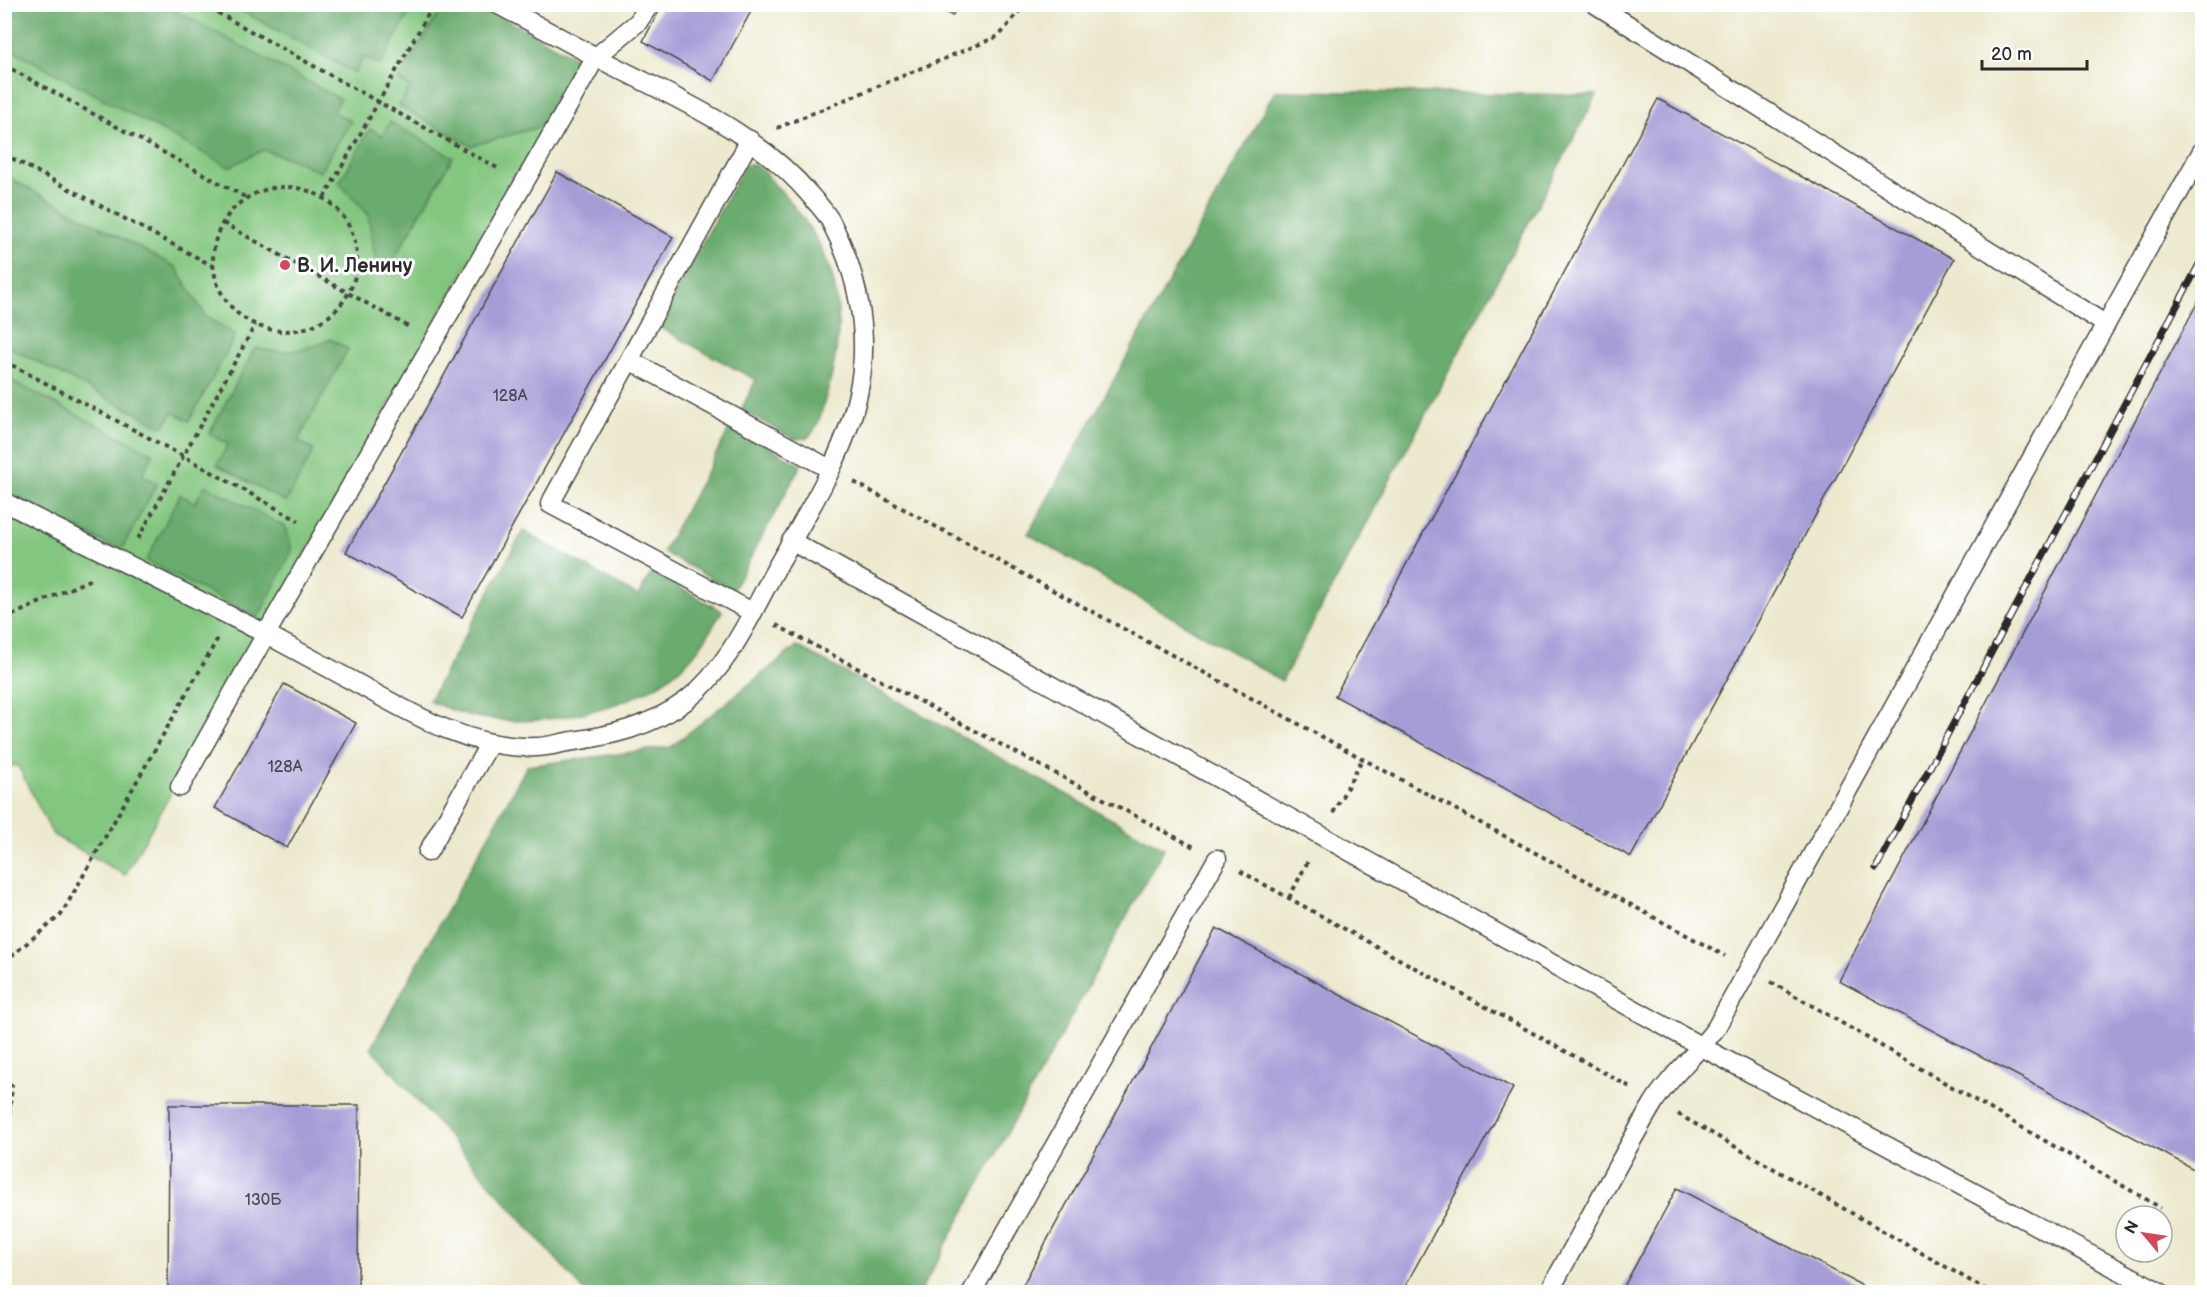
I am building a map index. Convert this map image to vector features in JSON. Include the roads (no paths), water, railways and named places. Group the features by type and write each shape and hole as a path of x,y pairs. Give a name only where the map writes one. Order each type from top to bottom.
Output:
{"lane":[{"path":"4,502 266,633 407,711 439,726 490,743 534,747 617,734 657,718 688,699 720,666 753,612 830,469 847,431 858,394 863,345 858,294 846,255 828,217 798,181 750,140 497,4"},
{"path":"180,787 596,57 638,22 650,4"},
{"path":"1594,4 2105,324"},
{"path":"750,140 550,504 753,612"},
{"path":"1550,1293 1655,1101 1716,1028 2202,150"},
{"path":"629,360 830,469"},
{"path":"791,541 1702,1047 2160,1293"},
{"path":"428,852 490,743"},
{"path":"972,1293 1217,859"}],"railway":[{"path":"1876,868 2202,259"}],"place":[{"name":"В. И. Ленину","path":"285,265"}]}
